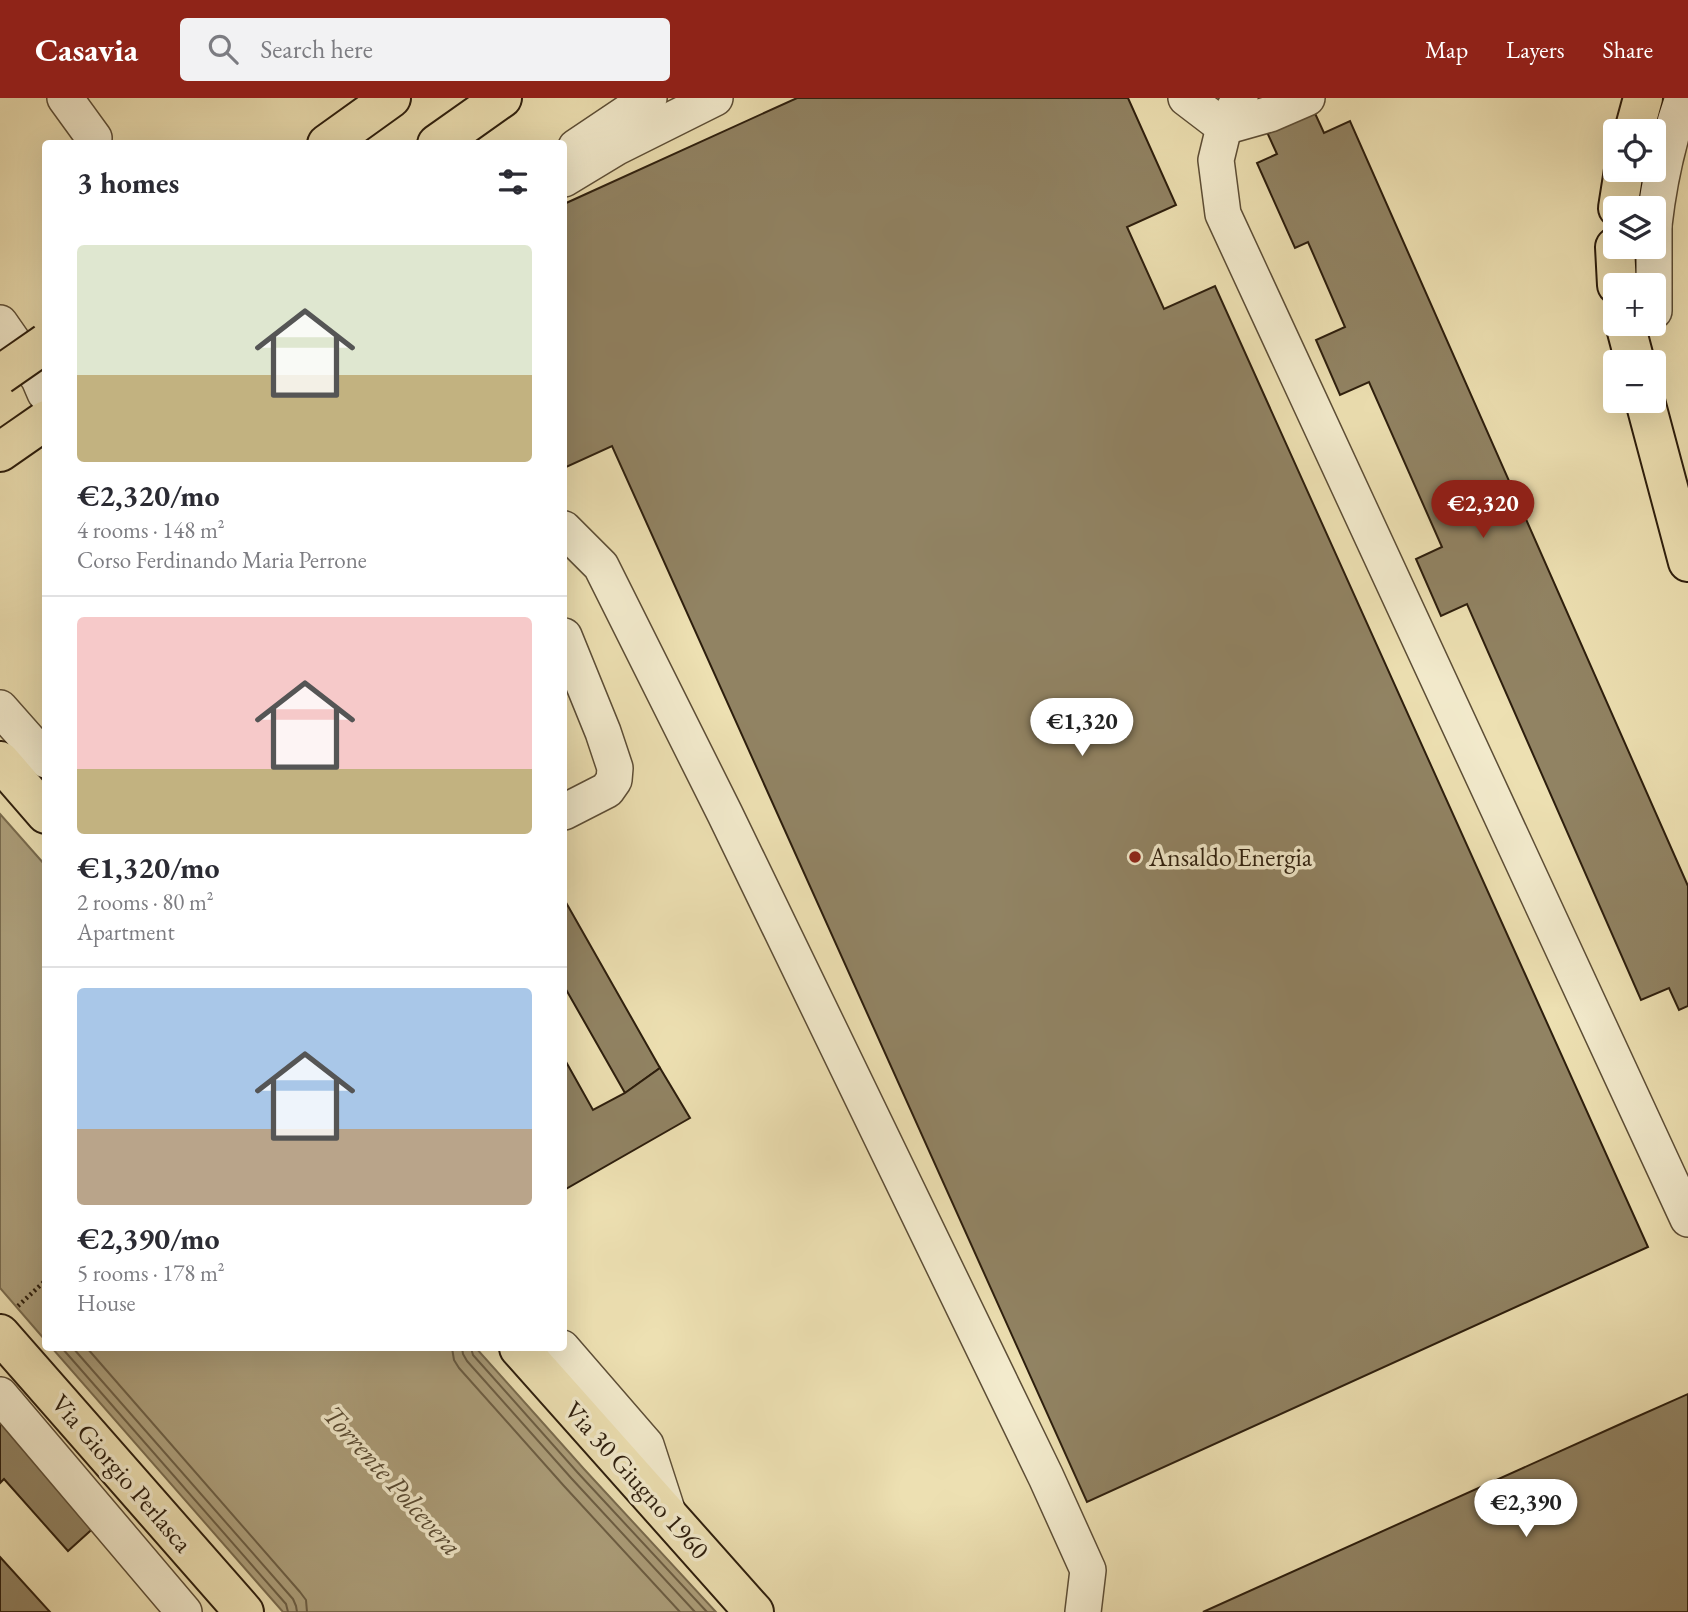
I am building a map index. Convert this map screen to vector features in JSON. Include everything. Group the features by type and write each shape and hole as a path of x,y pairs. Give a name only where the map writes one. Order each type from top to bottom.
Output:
{"main road":[{"path":"333,140 391,98"},
{"path":"444,140 502,98"},
{"path":"1637,119 1643,98"},
{"path":"0,375 42,346"},
{"path":"0,452 42,409"},
{"path":"1648,413 1688,562"},
{"path":"0,761 42,809"},
{"name":"Via Giorgio Perlasca","path":"4,1333 244,1612"},
{"name":"Via 30 Giugno 1960","path":"522,1351 754,1612"}],"street":[{"path":"65,98 94,138"},
{"path":"567,153 649,98"},
{"path":"567,177 617,147 715,98"},
{"path":"1186,98 1232,112 1270,114 1307,98"},
{"path":"1658,196 1667,147 1683,98"},
{"path":"1232,112 1216,160 1223,214 1688,1219"},
{"path":"0,323 39,379 42,392"},
{"path":"567,532 601,566 719,802 1040,1465 1088,1570 1083,1612"},
{"path":"567,643 615,768 614,780 607,790 567,810"},
{"path":"0,708 42,755"},
{"path":"565,1351 646,1445 669,1516"},
{"path":"0,1395 184,1612"}],"path":[{"path":"4,1333 42,1285"}],"water":[{"path":"0,814 42,862 42,1337 0,1288"},
{"name":"Torrente Polcevera","path":"55,1351 479,1351 716,1612 283,1612"}],"building":[{"name":"Ansaldo Energia","path":"797,98 1128,98 1176,205 1127,227 1164,309 1215,286 1648,1247 1087,1502 612,446 567,467 567,203"},
{"path":"1313,109 1324,133 1350,121 1688,886 1688,1006 1679,1010 1669,988 1641,1000 1467,604 1441,616 1416,559 1442,547 1369,382 1340,395 1316,340 1345,327 1308,242 1295,248 1257,163 1277,154 1266,130"},
{"path":"567,904 660,1068 625,1093 567,991"},
{"path":"567,1064 593,1110 625,1093 660,1068 690,1118 567,1188"},
{"path":"1688,1394 1688,1612 1203,1612 1625,1422"},
{"path":"0,1412 99,1523 68,1551 4,1479 0,1483"},
{"path":"0,1557 50,1612 0,1612"}],"place":[{"name":"Ansaldo Energia","path":"1135,857"}]}
